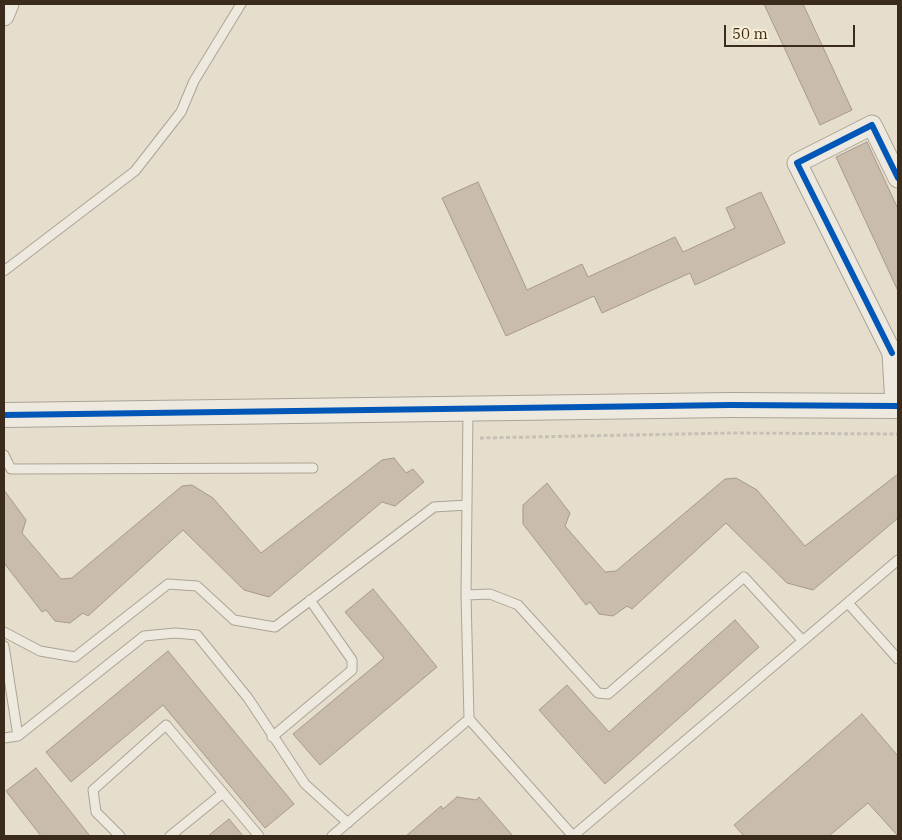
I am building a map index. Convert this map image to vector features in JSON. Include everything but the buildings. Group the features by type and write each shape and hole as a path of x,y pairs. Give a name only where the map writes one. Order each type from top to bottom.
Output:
{"street":[{"path":"4,16 9,4"},
{"path":"4,415 326,410 896,406 895,352 797,163 872,125 898,178"}],"lane":[{"path":"4,271 135,171 181,112 194,81 242,4"},
{"path":"468,410 466,595 469,719 573,836 898,560"},
{"path":"4,455 11,469 313,468"},
{"path":"4,632 40,651 75,657 168,584 197,586 234,620 275,627 402,528 434,507 467,505"},
{"path":"466,595 490,594 518,605 598,693 608,694 744,577 803,641"},
{"path":"272,736 352,670 352,660 310,600"},
{"path":"848,603 898,659"},
{"path":"4,738 18,736 144,636 175,633 197,635 248,698 305,784 348,823"},
{"path":"4,646 18,736"},
{"path":"332,836 469,719"},
{"path":"120,836 96,812 92,790 166,725 259,836"},
{"path":"170,836 223,793"}],"path":[{"path":"467,438 731,432 898,434"}],"cycle path":[{"path":"892,353 797,163 872,125 898,178"},
{"path":"4,415 731,405 898,406"}]}
